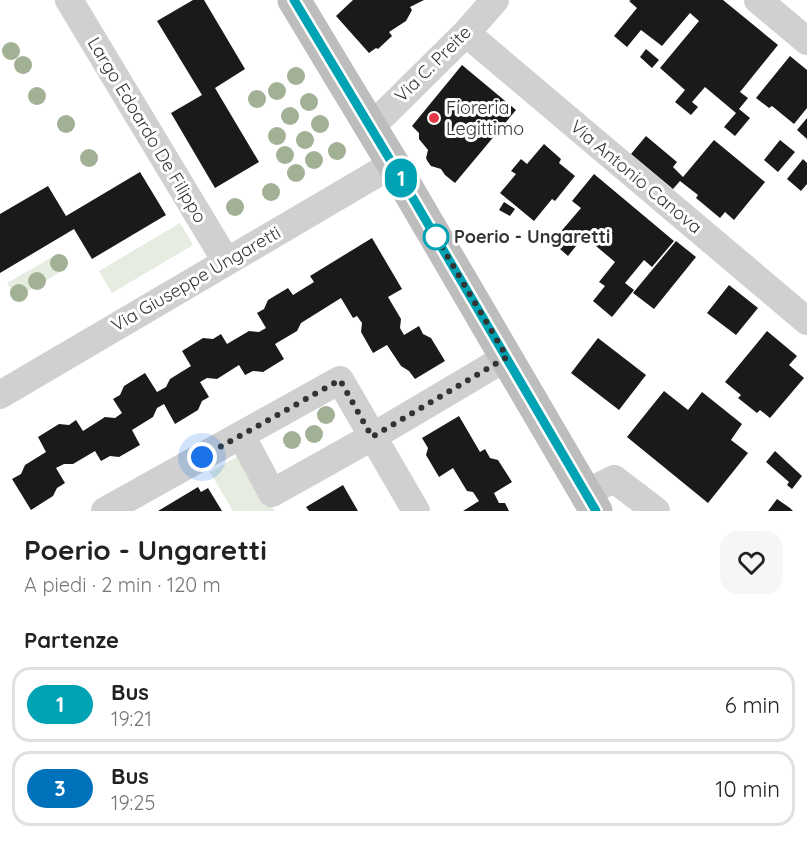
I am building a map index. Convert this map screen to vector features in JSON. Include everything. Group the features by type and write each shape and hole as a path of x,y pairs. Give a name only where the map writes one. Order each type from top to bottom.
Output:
{"street":[{"name":"Largo Edoardo De Filippo","path":"69,0 226,261"},
{"path":"294,0 591,502 614,479 656,511"},
{"name":"Via C. Preite","path":"370,127 466,33 495,0"},
{"path":"758,0 807,41"},
{"name":"Via Antonio Canova","path":"466,33 807,321"},
{"name":"Via Giuseppe Ungaretti","path":"0,394 393,164"},
{"path":"241,435 272,493 507,357"},
{"path":"105,511 340,380 416,511"}],"shaded area":[{"path":"180,223 193,245 112,293 99,271"},
{"path":"54,256 62,271 16,298 7,283"},
{"path":"240,455 275,511 233,511 210,472"}],"building":[{"path":"193,0 204,0 245,69 215,88 259,162 215,188 171,113 202,95 157,21"},
{"path":"353,0 424,0 410,7 412,10 406,21 389,32 392,36 378,49 369,53 336,16"},
{"path":"723,0 778,45 740,92 748,98 739,109 750,118 735,136 724,127 736,113 705,87 692,102 698,107 691,115 675,102 685,90 660,68 699,21 690,13 662,46 641,30 627,47 614,36 637,8 629,1"},
{"path":"646,49 659,60 652,68 640,57"},
{"path":"790,56 807,70 807,108 794,124 772,106 769,108 756,98"},
{"path":"462,65 516,110 455,183 441,169 431,166 426,158 428,150 419,139 419,133 412,126"},
{"path":"807,118 807,139 797,130"},
{"path":"646,136 677,162 673,167 683,177 714,140 765,182 734,220 725,212 720,218 696,198 698,195 680,181 673,189 631,154"},
{"path":"780,140 795,152 778,172 764,160"},
{"path":"544,144 561,159 559,163 575,176 555,201 552,199 534,221 500,193 516,174 511,171 521,159 527,164"},
{"path":"803,159 807,163 807,184 801,191 787,179"},
{"path":"140,172 166,215 92,259 74,229 0,273 0,214 48,186 66,216"},
{"path":"594,174 674,241 652,267 644,260 625,283 634,290 612,317 593,301 605,286 599,282 615,262 584,236 568,256 552,242 581,208 572,201"},
{"path":"504,202 515,209 510,216 499,210"},
{"path":"372,238 402,289 388,297 401,319 400,328 404,335 419,326 423,334 431,338 445,361 415,379 401,366 387,345 373,353 361,332 362,323 357,316 353,318 341,298 301,323 297,331 275,344 284,359 263,372 253,371 245,375 239,365 217,379 207,378 200,382 209,397 202,401 198,410 175,424 164,404 157,408 153,417 132,430 140,445 119,457 110,456 101,461 95,451 73,464 64,464 56,468 65,483 57,488 53,496 31,510 12,479 21,474 25,465 46,452 38,437 59,424 69,425 76,420 83,431 105,417 115,418 122,413 113,399 120,395 124,386 145,373 157,392 166,387 170,379 191,366 182,351 203,338 213,339 221,334 227,344 249,331 259,332 266,328 257,313 264,309 268,300 288,288 293,295 314,282 310,276"},
{"path":"676,241 696,257 654,309 633,293"},
{"path":"729,285 758,308 736,335 707,313"},
{"path":"767,331 797,356 789,365 804,378 770,418 760,410 757,413 738,398 741,395 725,382"},
{"path":"598,338 646,375 619,410 571,373"},
{"path":"664,391 688,410 702,392 742,424 731,440 748,453 708,503 627,437"},
{"path":"459,416 480,452 485,449 490,458 498,460 512,482 494,493 499,503 505,503 509,511 463,511 479,501 473,492 467,491 453,468 439,477 426,455 428,448 422,438"},
{"path":"775,451 802,476 792,489 787,485 789,482 766,462"},
{"path":"343,485 358,511 309,511 306,507"},
{"path":"198,487 201,492 208,488 222,511 158,511"},
{"path":"777,499 790,508 793,511 768,511"}],"bus line":[{"name":"1","path":"294,0 596,511"}],"place":[{"name":"Fioreria Legittimo","path":"434,118"},
{"name":"Poerio - Ungaretti","path":"436,237"}],"route":[{"path":"202,457 340,380 372,437 507,357 436,237"}]}
